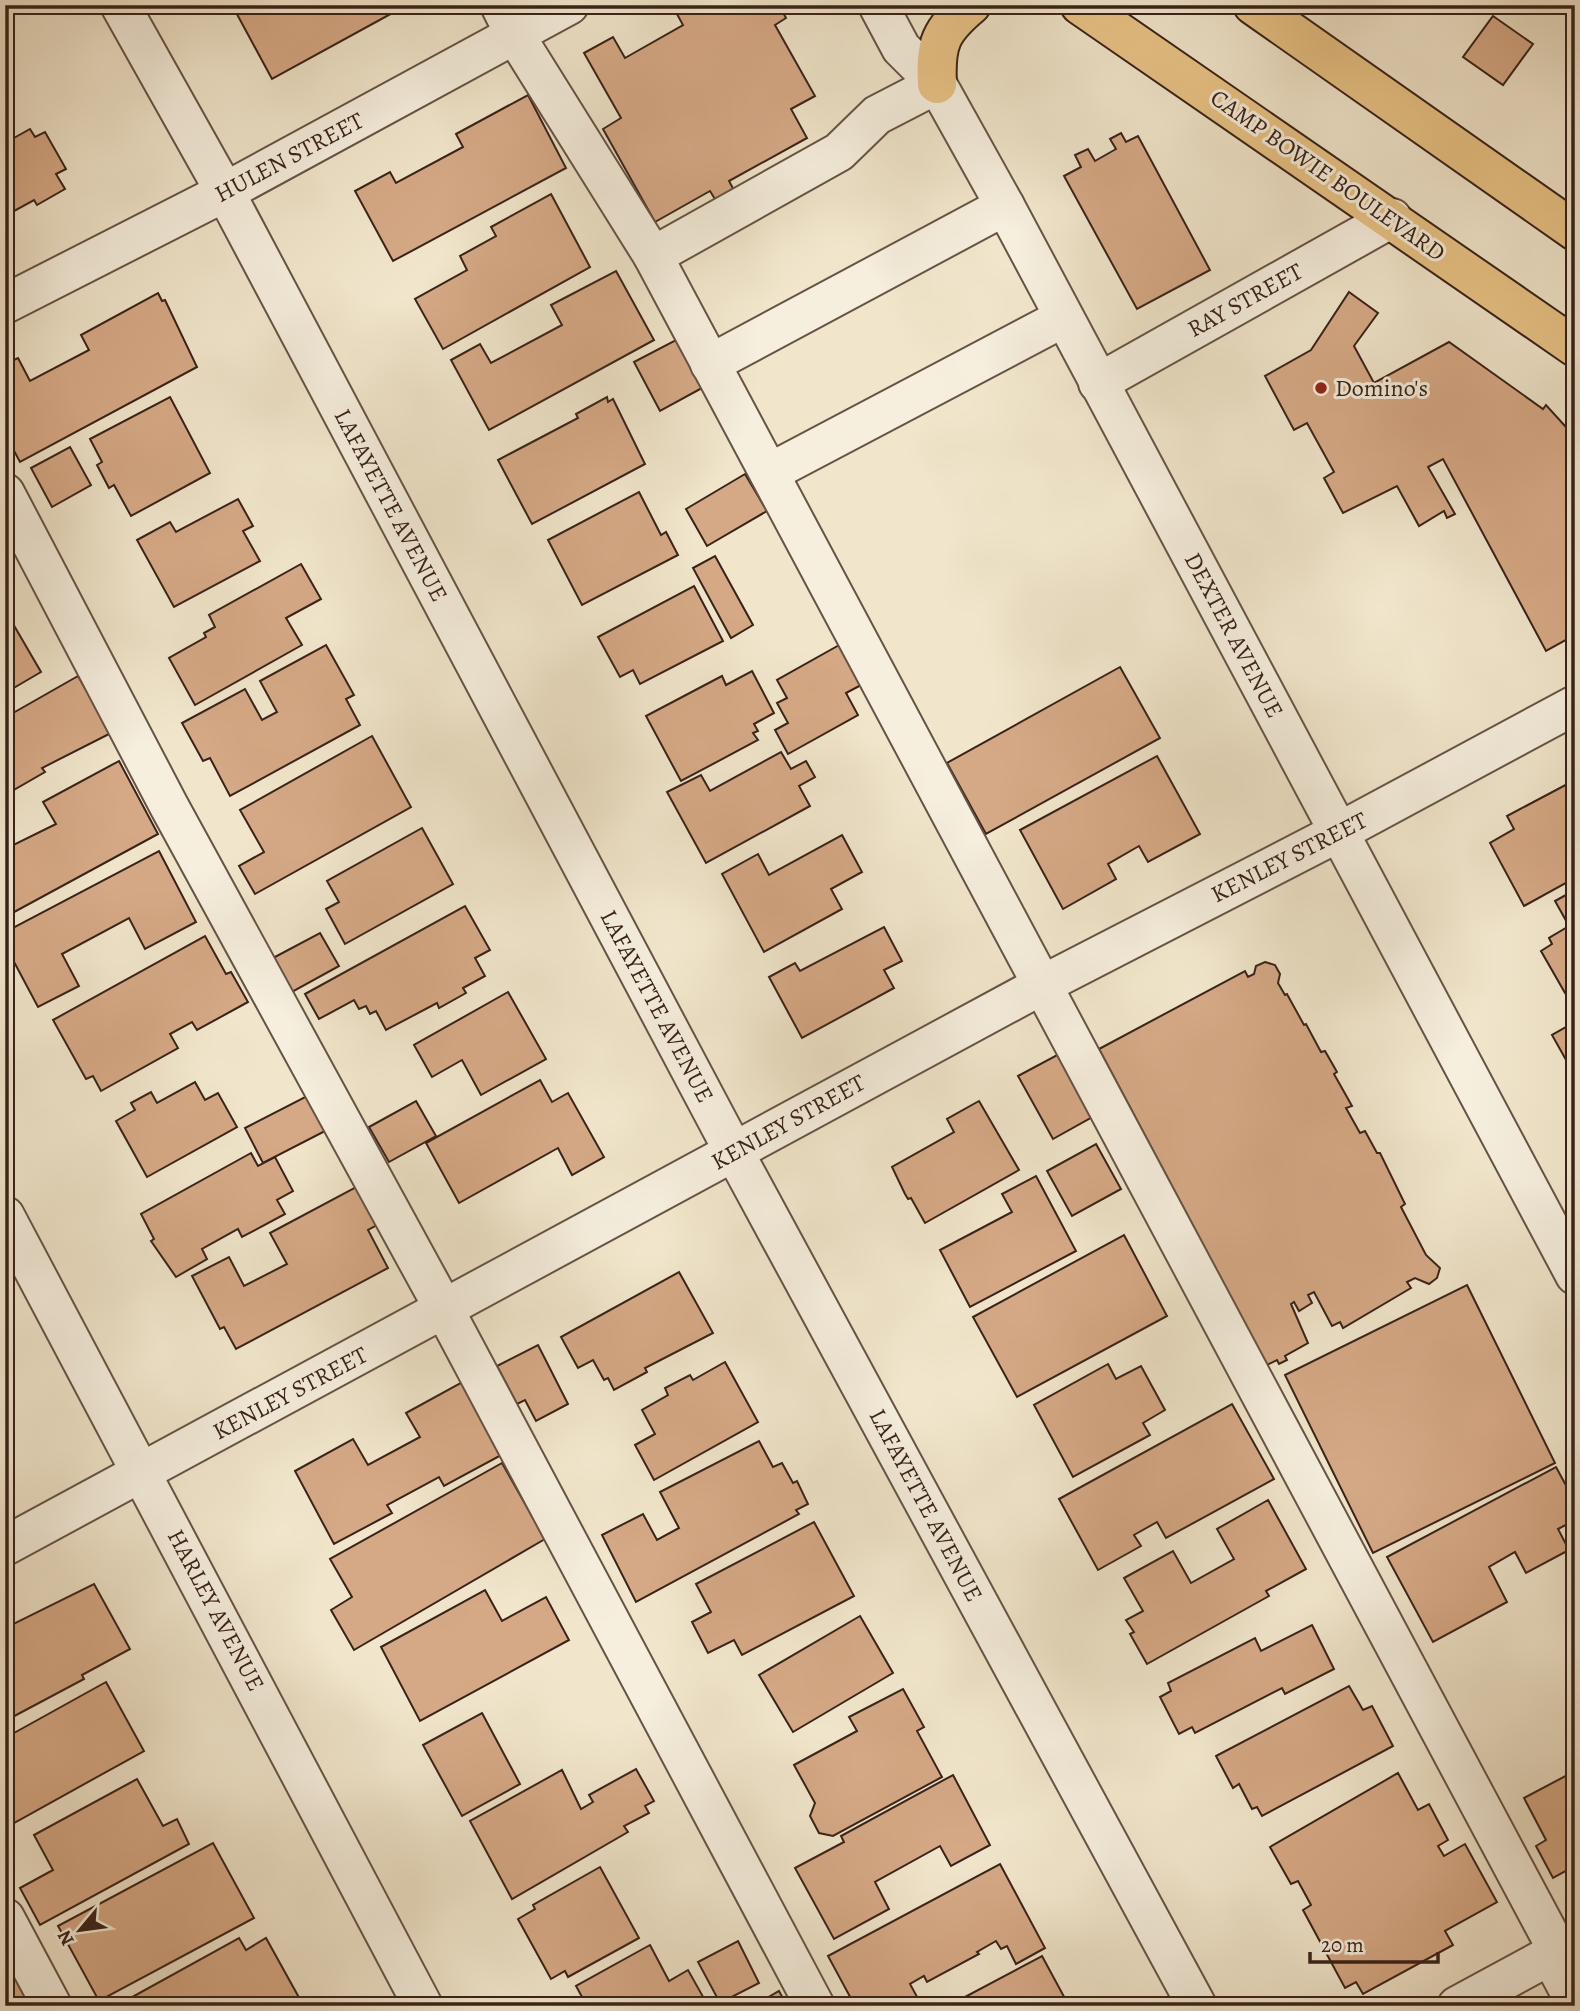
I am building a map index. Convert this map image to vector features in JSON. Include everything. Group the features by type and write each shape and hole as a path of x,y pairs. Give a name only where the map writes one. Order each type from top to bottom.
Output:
{"main road":[{"path":"937,84 935,51 953,20 971,5"},
{"name":"CAMP BOWIE BOULEVARD","path":"1080,5 1392,218 1575,347"},
{"path":"1253,5 1575,231"}],"street":[{"name":"LAFAYETTE AVENUE","path":"120,5 225,192 734,1152 1196,2006"},
{"name":"HULEN STREET","path":"5,304 225,192 508,20 569,5"},
{"name":"DEXTER AVENUE","path":"878,5 901,48 937,84 1005,206 1575,1275"},
{"path":"508,20 653,256 1561,1949 1575,2002"},
{"path":"653,256 839,152 877,116 937,84"},
{"path":"710,364 1005,206"},
{"name":"RAY STREET","path":"1098,383 1392,218"},
{"path":"769,473 1063,318"},
{"path":"5,493 169,806 444,1309 816,2006"},
{"name":"KENLEY STREET","path":"5,1546 1042,985 1339,832 1575,705"},
{"name":"HARLEY AVENUE","path":"5,1216 424,2006"},
{"path":"5,1918 52,2006"},
{"path":"1457,2006 1561,1949"}],"building":[{"path":"232,5 407,5 272,79"},
{"path":"672,5 779,5 786,18 775,25 815,96 791,109 807,138 729,181 736,194 718,204 710,191 655,222 603,129 621,118 584,53 613,37 625,58 683,25"},
{"path":"1493,16 1533,44 1503,85 1463,57"},
{"path":"528,95 566,168 393,261 355,191 390,172 396,183 463,147 456,134"},
{"path":"30,129 35,137 45,132 66,169 56,174 65,189 37,205 34,200 5,216 5,143"},
{"path":"1121,133 1126,142 1138,136 1210,270 1137,309 1064,176 1081,167 1075,155 1088,149 1095,161 1116,149 1110,139"},
{"path":"551,194 590,267 443,349 415,299 467,270 460,256 496,236 491,227"},
{"path":"616,271 654,340 489,430 451,360 480,344 491,363 562,325 551,305"},
{"path":"1349,292 1378,313 1354,346 1374,383 1449,342 1543,409 1546,405 1575,437 1575,635 1546,651 1443,459 1428,467 1455,514 1447,518 1444,511 1419,526 1397,486 1343,513 1324,478 1334,472 1307,423 1294,430 1265,376 1311,350"},
{"path":"158,293 162,301 165,300 197,367 20,462 5,434 5,364 18,358 30,381 89,350 81,335"},
{"path":"676,340 702,388 660,411 634,362"},
{"path":"170,397 210,473 131,516 114,485 109,488 97,465 102,462 90,439"},
{"path":"607,397 608,402 613,399 645,464 532,524 498,460 578,418 576,414"},
{"path":"70,447 91,485 52,507 31,468"},
{"path":"745,474 767,511 707,546 686,509"},
{"path":"639,492 661,535 666,532 678,555 582,605 548,540"},
{"path":"238,499 253,526 243,531 260,561 174,607 137,540 170,522 176,532"},
{"path":"715,556 753,625 731,638 693,568"},
{"path":"301,564 321,599 286,618 302,645 195,705 169,658 206,637 204,633 215,627 209,615"},
{"path":"694,586 723,641 640,684 633,670 620,677 598,637"},
{"path":"5,610 41,672 5,693"},
{"path":"841,644 863,684 846,693 858,715 788,754 775,730 788,723 777,703 787,698 777,680"},
{"path":"326,645 354,695 346,699 360,725 230,796 210,758 203,761 182,723 245,689 262,720 277,712 260,681"},
{"path":"1120,667 1160,738 986,834 947,763"},
{"path":"752,671 774,713 754,724 758,731 753,733 758,740 681,781 646,716 722,676 726,685"},
{"path":"78,676 111,733 42,768 45,772 5,795 5,712 10,709 13,713"},
{"path":"372,736 411,807 255,894 239,866 264,852 240,810"},
{"path":"781,752 791,769 806,761 815,777 799,786 810,806 706,863 667,792 701,775 710,791"},
{"path":"1157,756 1200,834 1148,862 1139,846 1108,864 1116,879 1063,909 1020,830"},
{"path":"119,761 158,834 5,917 5,849 56,824 43,802"},
{"path":"1575,780 1575,878 1524,906 1490,843 1514,829 1507,816"},
{"path":"422,828 453,884 345,944 326,909 339,902 327,881"},
{"path":"842,835 862,872 831,889 842,909 764,952 722,874 758,854 769,875"},
{"path":"159,851 196,922 145,949 129,918 62,954 79,986 38,1007 5,945 5,932"},
{"path":"1575,890 1575,988 1565,993 1541,951 1552,944 1549,938 1569,926 1555,901"},
{"path":"465,906 490,950 475,958 485,976 463,988 466,993 439,1008 437,1003 386,1030 376,1011 370,1014 366,1006 359,1009 354,1000 319,1019 305,994"},
{"path":"884,927 902,961 884,970 894,988 802,1038 769,977 795,963 800,971"},
{"path":"320,933 339,966 292,992 273,958"},
{"path":"205,936 226,974 231,972 248,1002 197,1030 192,1022 170,1034 178,1048 101,1091 93,1076 86,1079 53,1020"},
{"path":"1265,962 1275,965 1280,974 1278,983 1321,1052 1325,1051 1352,1106 1346,1108 1360,1133 1365,1131 1377,1153 1380,1153 1405,1204 1401,1207 1426,1255 1440,1268 1437,1278 1429,1284 1415,1278 1407,1282 1411,1288 1343,1328 1340,1322 1332,1326 1314,1292 1308,1295 1312,1303 1299,1311 1294,1302 1291,1304 1308,1343 1285,1356 1287,1360 1279,1364 1277,1360 1267,1365 1099,1049 1245,971 1248,977 1254,974 1256,966"},
{"path":"508,992 546,1059 481,1095 462,1060 432,1077 414,1045"},
{"path":"1575,1022 1575,1076 1552,1035"},
{"path":"1059,1054 1094,1116 1053,1139 1018,1076"},
{"path":"540,1080 552,1102 568,1093 604,1157 572,1175 558,1148 459,1203 426,1143"},
{"path":"195,1082 205,1100 218,1093 237,1127 147,1177 116,1121 135,1110 131,1103 151,1092 157,1103"},
{"path":"311,1094 329,1129 263,1163 245,1128"},
{"path":"416,1101 436,1136 389,1162 369,1127"},
{"path":"979,1101 1019,1170 925,1223 911,1198 908,1199 905,1194 892,1167 954,1132 947,1119"},
{"path":"1096,1144 1121,1189 1072,1216 1047,1171"},
{"path":"251,1153 258,1166 275,1157 293,1191 277,1200 285,1214 242,1237 238,1229 202,1249 207,1259 176,1277 151,1241 154,1239 141,1214"},
{"path":"1036,1176 1076,1251 970,1307 940,1250 1012,1212 1002,1194"},
{"path":"358,1186 377,1225 368,1230 388,1268 236,1349 224,1327 220,1329 192,1276 229,1257 244,1286 287,1264 270,1233"},
{"path":"1124,1235 1167,1316 1017,1397 973,1317"},
{"path":"679,1272 713,1333 645,1368 647,1372 614,1390 608,1378 604,1380 593,1360 578,1368 561,1337"},
{"path":"1467,1285 1555,1463 1373,1553 1285,1375"},
{"path":"538,1345 568,1404 536,1421 525,1400 517,1404 497,1366"},
{"path":"725,1362 758,1422 654,1480 635,1445 655,1434 642,1410 668,1395 665,1388 690,1375 693,1380"},
{"path":"1108,1364 1116,1379 1141,1366 1165,1410 1143,1423 1150,1435 1073,1477 1034,1405"},
{"path":"466,1380 505,1453 444,1486 439,1477 387,1505 392,1513 334,1544 295,1471 353,1439 368,1465 420,1437 406,1413"},
{"path":"1232,1404 1274,1479 1166,1538 1157,1522 1134,1535 1141,1546 1098,1570 1059,1499"},
{"path":"759,1441 773,1467 782,1463 793,1483 797,1481 808,1504 796,1510 799,1514 636,1602 602,1535 643,1514 657,1540 679,1528 660,1492"},
{"path":"502,1463 545,1539 354,1650 331,1610 352,1597 330,1559"},
{"path":"1556,1467 1575,1502 1575,1520 1558,1529 1569,1550 1526,1573 1515,1552 1489,1567 1507,1602 1433,1642 1387,1557"},
{"path":"1268,1500 1306,1569 1266,1591 1269,1596 1147,1664 1130,1634 1134,1632 1126,1620 1143,1611 1124,1578 1173,1551 1191,1583 1234,1559 1217,1529"},
{"path":"814,1522 854,1596 742,1655 734,1640 708,1653 692,1622 711,1612 696,1584"},
{"path":"94,1584 130,1649 82,1675 84,1679 5,1721 5,1628"},
{"path":"485,1590 502,1621 546,1597 569,1640 420,1721 381,1647"},
{"path":"860,1616 893,1673 793,1732 759,1675"},
{"path":"1312,1625 1334,1669 1285,1694 1282,1688 1195,1733 1192,1727 1179,1734 1160,1697 1171,1691 1168,1683 1255,1638 1261,1651"},
{"path":"106,1682 144,1751 5,1828 5,1738"},
{"path":"1349,1686 1363,1710 1372,1706 1393,1746 1262,1816 1257,1807 1252,1809 1239,1784 1233,1788 1216,1756"},
{"path":"903,1689 924,1727 917,1731 942,1777 833,1836 819,1833 810,1816 815,1803 794,1765 857,1731 849,1717"},
{"path":"482,1713 520,1784 462,1816 423,1745"},
{"path":"636,1769 654,1801 645,1806 649,1813 624,1826 628,1832 512,1899 470,1821 562,1770 581,1809 593,1802 589,1795"},
{"path":"1575,1771 1575,1866 1553,1878 1536,1846 1546,1840 1524,1798"},
{"path":"1398,1773 1418,1810 1429,1804 1448,1840 1438,1846 1444,1856 1465,1844 1497,1902 1445,1931 1453,1945 1363,1994 1356,1982 1345,1988 1303,1910 1311,1905 1298,1881 1291,1884 1270,1847"},
{"path":"953,1775 990,1845 951,1866 940,1846 875,1882 889,1909 834,1939 795,1868 844,1842 841,1836"},
{"path":"137,1779 163,1826 177,1819 189,1844 40,1925 20,1888 53,1870 34,1835"},
{"path":"213,1843 254,1918 99,2001 58,1926"},
{"path":"1000,1864 1045,1948 1016,1964 1007,1946 1001,1949 996,1941 977,1952 979,1954 927,1982 924,1976 910,1984 922,2006 855,2006 828,1956"},
{"path":"600,1867 639,1938 568,1977 565,1971 551,1979 518,1919 535,1909 533,1905"},
{"path":"239,1938 246,1950 266,1938 302,2003 297,2006 116,2006"},
{"path":"738,1941 759,1983 720,2003 698,1962"},
{"path":"650,1945 669,1981 688,1970 706,2002 699,2006 587,2006 576,1986"},
{"path":"1042,1956 1069,2006 948,2006"},
{"path":"6,1961 30,2006 5,2006"},
{"path":"779,1991 787,2006 753,2006"}],"place":[{"name":"Domino's","path":"1321,388"}]}
